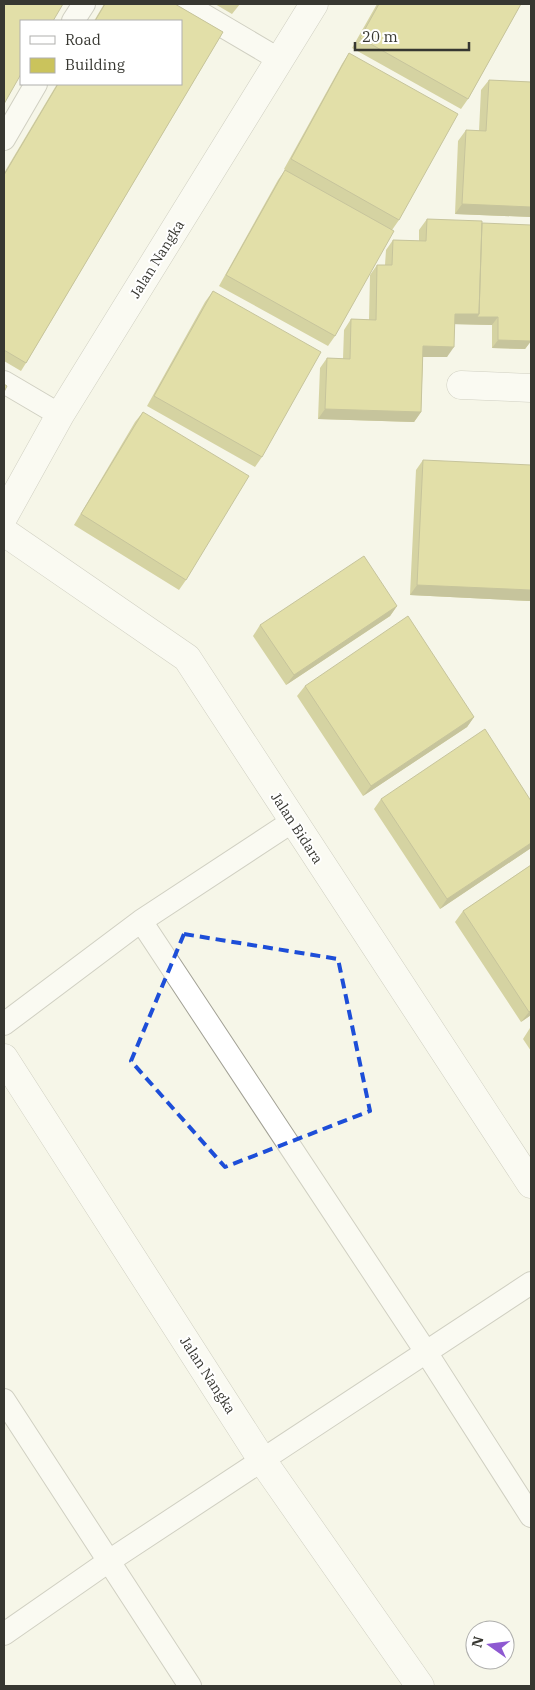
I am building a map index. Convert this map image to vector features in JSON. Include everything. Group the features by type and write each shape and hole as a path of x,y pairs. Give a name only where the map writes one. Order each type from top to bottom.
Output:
{"street":[{"name":"Jalan Nangka","path":"4,516 60,415 314,4"},
{"path":"461,385 531,388"},
{"name":"Jalan Bidara","path":"4,532 187,658 531,1184"},
{"name":"Jalan Nangka","path":"4,1058 262,1460 420,1686"}],"lane":[{"path":"75,20 84,4"},
{"path":"185,4 280,60"},
{"path":"4,139 35,85"},
{"path":"4,382 60,415"},
{"path":"4,1024 141,921 293,821"},
{"path":"141,921 426,1352 531,1516"},
{"path":"4,1634 109,1561 531,1283"},
{"path":"4,1400 190,1686"}],"highlighted area":[{"path":"184,934 338,959 370,1111 225,1167 131,1061"}],"building":[{"path":"4,4 63,4 54,20 20,20 20,76 4,104"},
{"path":"105,4 175,4 223,32 26,363 4,350 4,175 57,85 182,85 182,20 96,20"},
{"path":"379,4 521,4 468,99 360,38"},
{"path":"349,53 458,114 399,220 291,159"},
{"path":"489,80 531,82 531,207 462,204 466,130 486,131"},
{"path":"285,170 394,231 335,336 226,275"},
{"path":"427,219 482,221 479,314 455,314 454,347 423,346 421,412 325,409 327,358 350,359 351,319 376,320 377,265 392,265 393,240 426,241"},
{"path":"482,223 531,225 531,341 498,340 498,317 477,317 479,314"},
{"path":"213,291 321,352 262,457 154,396"},
{"path":"143,412 249,476 186,580 81,514"},
{"path":"423,460 531,465 531,590 417,585"},
{"path":"364,556 397,606 294,675 260,625"},
{"path":"408,616 474,717 371,786 305,686"},
{"path":"485,729 531,801 531,843 447,899 381,799"},
{"path":"531,865 531,1010 529,1012 463,911"}]}
